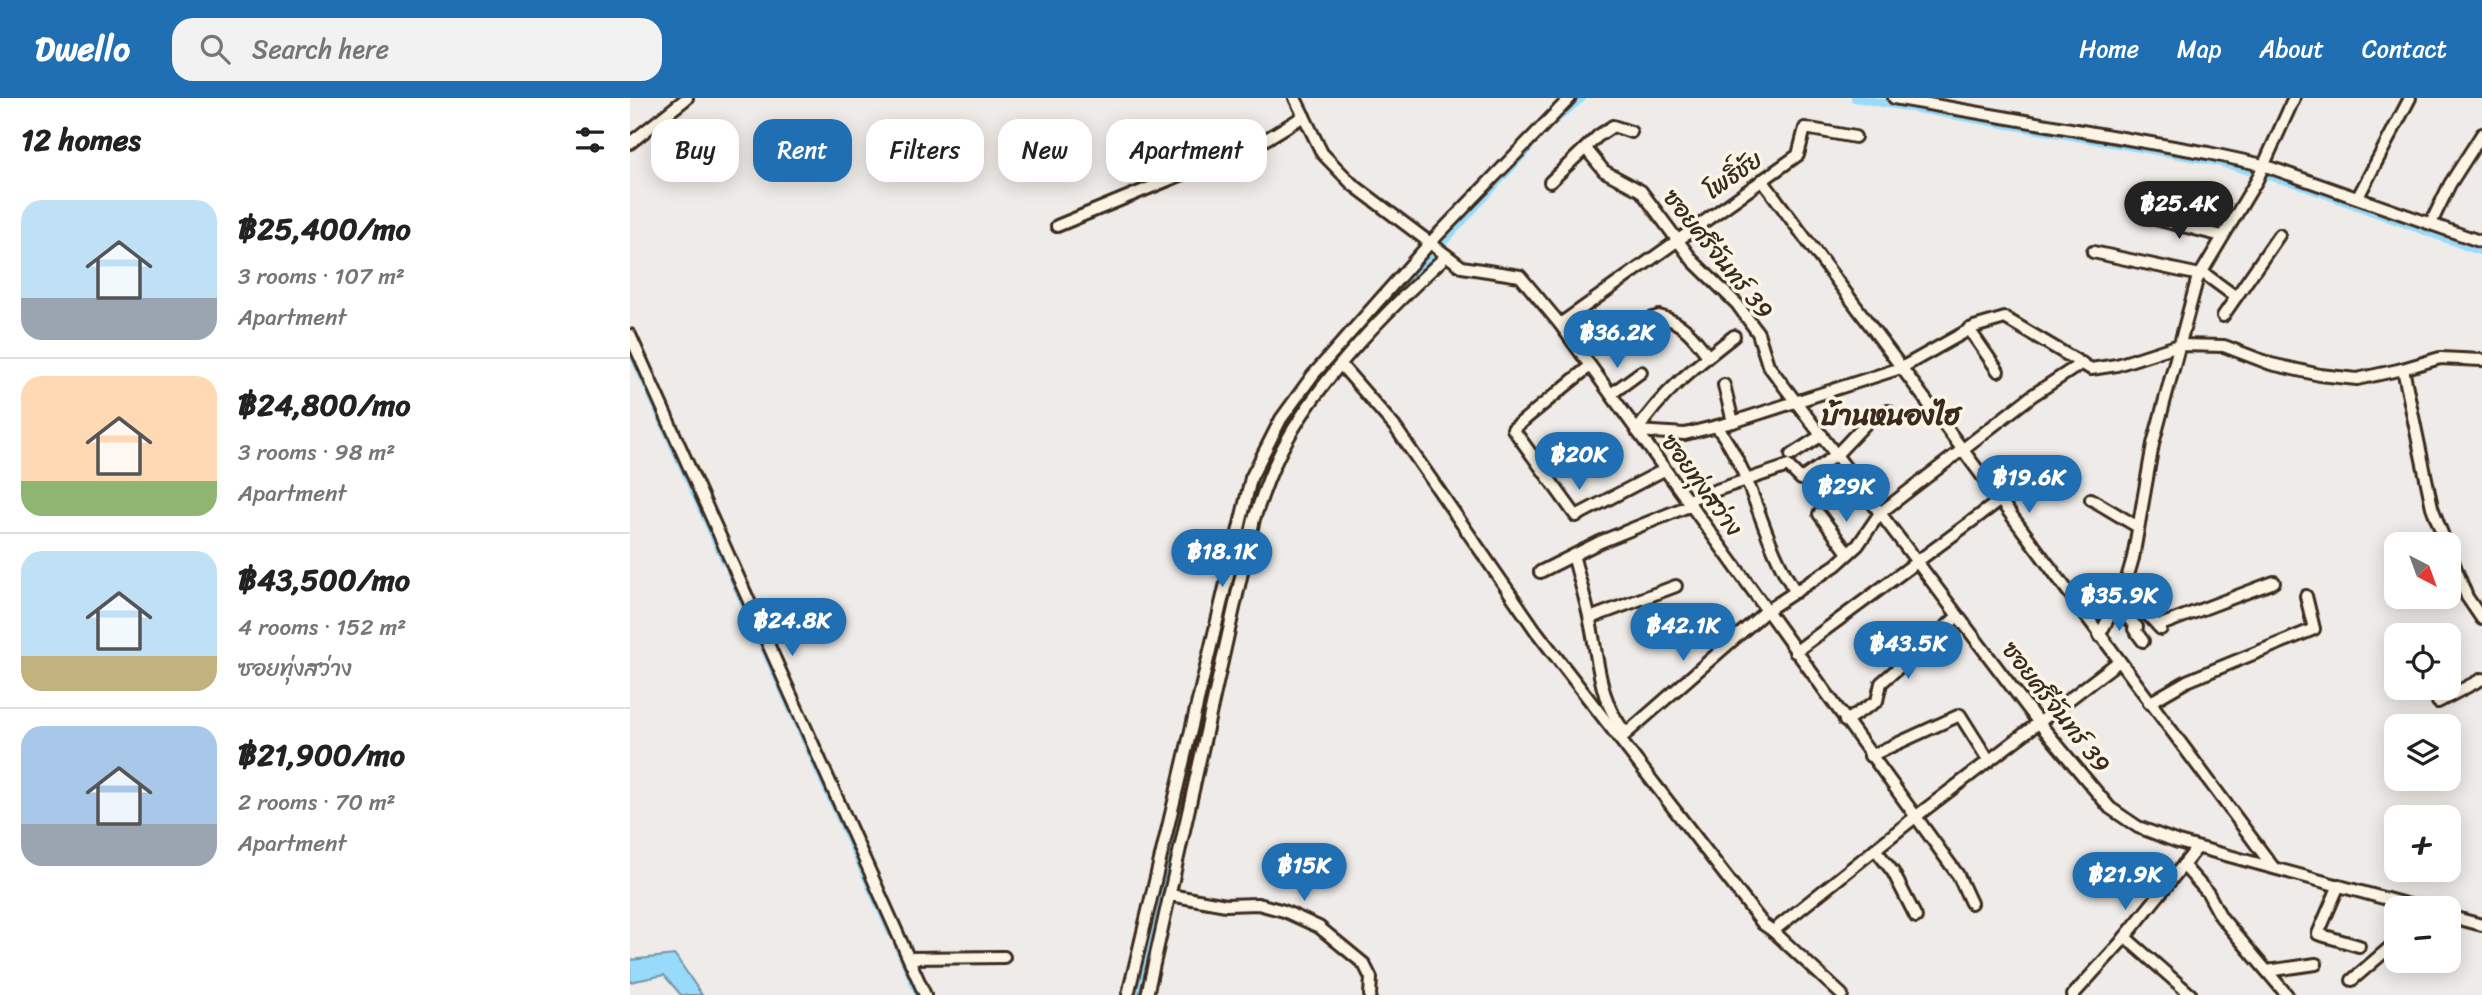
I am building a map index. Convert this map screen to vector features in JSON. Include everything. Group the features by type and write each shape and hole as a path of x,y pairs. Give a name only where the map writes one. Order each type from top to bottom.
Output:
{"street":[{"path":"630,143 674,102 687,98"},
{"name":"ซอยทุ่งสว่าง","path":"1296,98 1322,153 1345,176 1438,250 1462,267 1520,275 1574,343 1914,818 1958,875 1971,903"},
{"path":"1128,995 1251,478 1281,419 1312,375 1438,250 1570,98"},
{"path":"1894,98 2204,152 2260,172 2358,197 2482,242"},
{"path":"2099,636 2124,589 2153,444 2201,274 2260,172 2294,98"},
{"path":"2358,197 2410,98"},
{"path":"1057,226 1263,141 1304,116"},
{"path":"1550,183 1587,150 1598,136 1613,126 1631,132"},
{"name":"โพธิ์ชัย","path":"1560,324 1798,155 1805,128 1855,136"},
{"path":"2431,223 2450,184 2482,134"},
{"name":"ซอยศรีจันทร์ 39","path":"1587,150 1604,171 1641,191 1693,261 1737,304 1758,334 1768,365 2039,723 2110,808 2138,827 2197,848 2384,898"},
{"path":"1762,180 2149,704 2273,867"},
{"path":"2144,216 2222,236"},
{"path":"2223,316 2279,235"},
{"path":"1147,995 1254,519 1286,440 1315,397 1412,288 1438,250"},
{"path":"2093,252 2201,274 2236,297"},
{"path":"1574,343 1659,316 1673,319 1688,330 1708,356"},
{"path":"1637,431 1685,434 1717,427 1901,368 1969,330 2006,318 2091,369 2117,365 2179,345 2224,346 2271,364 2320,375 2357,379 2403,369 2432,507 2441,532"},
{"path":"1969,330 1998,371"},
{"path":"630,335 925,995"},
{"path":"1637,431 1666,394 1734,336"},
{"path":"2393,371 2440,358 2482,360"},
{"path":"1623,736 1766,611 1858,545 1880,513 1963,452 2033,395 2082,363"},
{"path":"1342,366 1395,427 1536,631 1623,736 1763,924 1842,995"},
{"path":"1590,366 1513,429 1576,516 1664,470"},
{"path":"1611,394 1641,372"},
{"path":"1724,385 1733,422"},
{"path":"1540,572 1689,503 1788,466 1801,479 1836,455 1872,417 1888,411"},
{"path":"1717,427 1748,481 1765,531 1796,592"},
{"path":"1791,455 1822,435"},
{"path":"2091,499 2138,527"},
{"path":"1796,652 1999,501"},
{"path":"1819,514 1848,553"},
{"path":"1574,558 1590,618 1605,700 1623,736"},
{"path":"2124,589 2159,627 2274,582"},
{"path":"2461,584 2466,597 2482,619"},
{"path":"1590,618 1676,586"},
{"path":"2149,704 2187,681 2314,629 2306,596"},
{"path":"2115,606 2137,627 2134,629 2143,641"},
{"path":"1845,721 1877,701 1881,683 1958,616"},
{"path":"1773,931 1914,818 2118,662"},
{"path":"2438,702 2482,679"},
{"path":"1870,756 1959,715 1989,761"},
{"path":"2078,994 2197,848"},
{"path":"1875,849 1893,872 1916,917"},
{"path":"2183,865 2208,893 2221,917 2287,995"},
{"path":"2339,885 2318,934 2359,946"},
{"path":"1170,895 1226,905 1258,904 1284,911 1319,927 1364,964 1371,978 1370,995"},
{"path":"2461,919 2482,925"},
{"path":"2125,937 2191,995"},
{"path":"2352,980 2384,952"},
{"path":"909,958 1004,957"},
{"path":"2267,971 2316,964"}],"water":[{"path":"675,955 702,995 681,995 664,975 630,982 630,960"}],"waterway":[{"path":"1552,123 1582,98"},
{"path":"1855,98 2213,161 2297,184 2482,252"},
{"path":"1137,995 1258,481 1288,423 1321,377 1529,148"},
{"path":"630,348 725,562"},
{"path":"730,572 891,933"},
{"path":"898,947 919,995"}],"district":[{"name":"บ้านหนองไฮ","path":"1891,415"}]}
